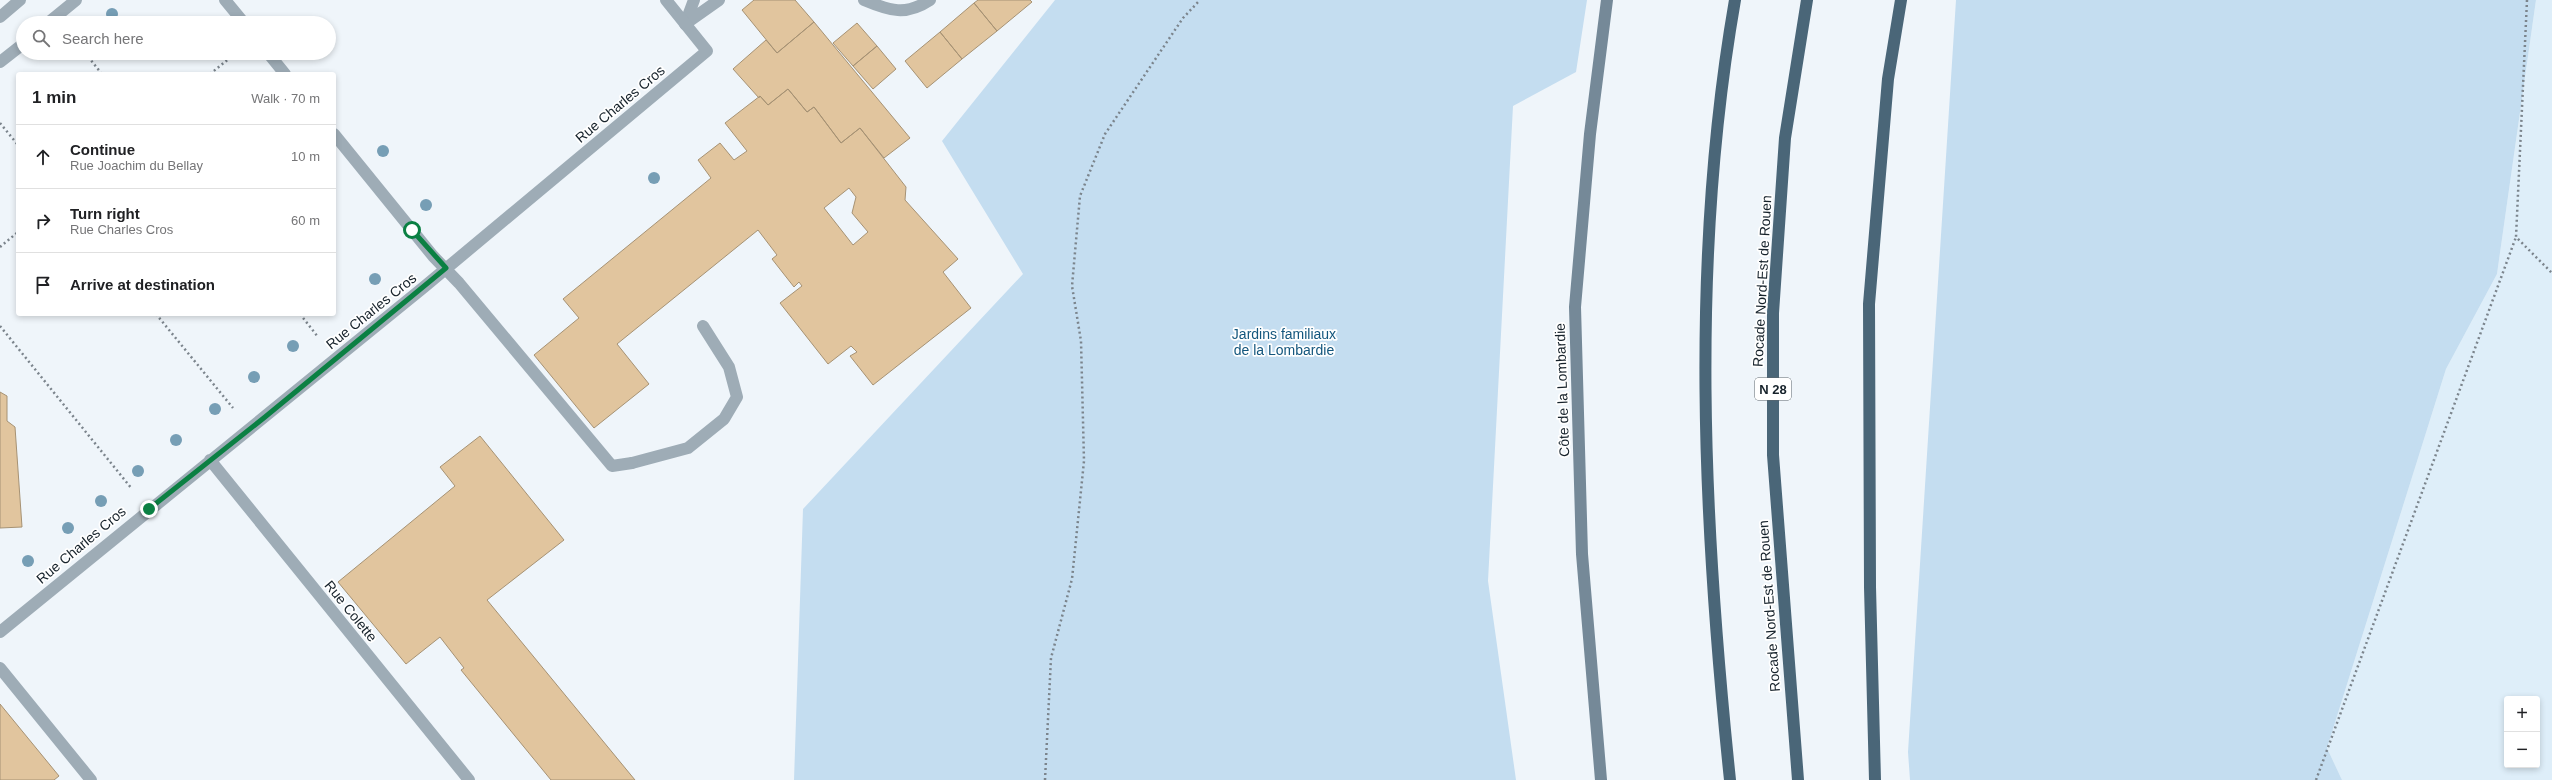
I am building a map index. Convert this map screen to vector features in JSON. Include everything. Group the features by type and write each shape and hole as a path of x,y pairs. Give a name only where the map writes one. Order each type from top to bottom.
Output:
{"highway":[{"path":"1730,780 1709,521 1705,316 1716,150 1735,0"},
{"name":"Rocade Nord-Est de Rouen","path":"1798,780 1773,455 1773,313 1785,138 1807,0"},
{"path":"1875,780 1870,587 1869,304 1888,79 1901,0"}],"main road":[{"name":"Côte de la Lombardie","path":"1600,780 1582,554 1574,307 1590,134 1607,0"}],"street":[{"path":"0,17 20,0"},
{"path":"57,16 76,0"},
{"path":"226,0 239,16"},
{"name":"Rue Charles Cros","path":"0,632 446,268 707,51 666,0"},
{"path":"685,24 694,0"},
{"path":"685,24 719,0"},
{"path":"864,0 902,12 917,9 930,0"},
{"path":"0,62 16,49"},
{"path":"274,60 283,72"},
{"path":"336,136 433,256 446,268 612,466 632,463 688,448 724,418 737,397 729,366 703,326"},
{"name":"Rue Colette","path":"210,460 469,780"},
{"path":"0,668 91,780"}],"path":[{"path":"1045,780 1051,658 1072,579 1084,461 1080,341 1072,286 1080,196 1105,134 1183,18 1200,0"},
{"path":"2316,780 2516,237 2527,0"},
{"path":"91,60 100,72"},
{"path":"212,72 227,60"},
{"path":"0,123 16,143"},
{"path":"0,247 16,234"},
{"path":"2516,237 2552,273"},
{"path":"158,316 250,428"},
{"path":"0,326 149,509"}],"shaded area":[{"path":"2536,0 2552,0 2552,780 2342,780 2327,748 2446,369 2497,274"}],"green space":[{"name":"Jardins familiaux de la Lombardie","path":"1055,0 1587,0 1576,72 1513,106 1488,581 1516,780 794,780 803,509 1023,274 942,141"},
{"path":"1956,0 2536,0 2497,274 2446,369 2327,748 2342,780 1910,780 1908,752"}],"building":[{"path":"754,0 795,0 814,22 777,53 742,10"},
{"path":"978,0 1030,0 1032,2 997,31 974,3"},
{"path":"974,3 997,31 962,59 940,32"},
{"path":"814,22 910,138 884,158 860,128 841,143 814,107 807,112 788,89 768,105 760,96 759,98 733,69 766,40 777,53"},
{"path":"857,23 877,46 853,66 833,43"},
{"path":"940,32 962,59 927,88 905,61"},
{"path":"877,46 896,69 873,89 853,66"},
{"path":"788,89 807,112 814,107 841,143 860,128 906,187 905,200 958,259 943,272 971,308 873,385 850,356 857,352 851,346 828,364 780,303 802,286 799,282 794,287 772,259 777,255 758,230 617,344 649,384 594,428 534,355 579,318 563,299 711,178 698,160 720,143 734,160 747,151 725,123 760,96 768,105","holes":["849,188 856,197 852,213 868,232 853,245 824,208"]},
{"path":"0,392 7,396 7,421 15,427 22,527 0,528"},
{"path":"480,436 564,540 487,600 635,780 551,780 461,670 464,668 440,637 406,664 338,582 455,486 440,467"},
{"path":"0,704 59,776 54,780 0,780"}],"route":[{"path":"149,509 265,417 446,268 433,256 412,230"}]}
